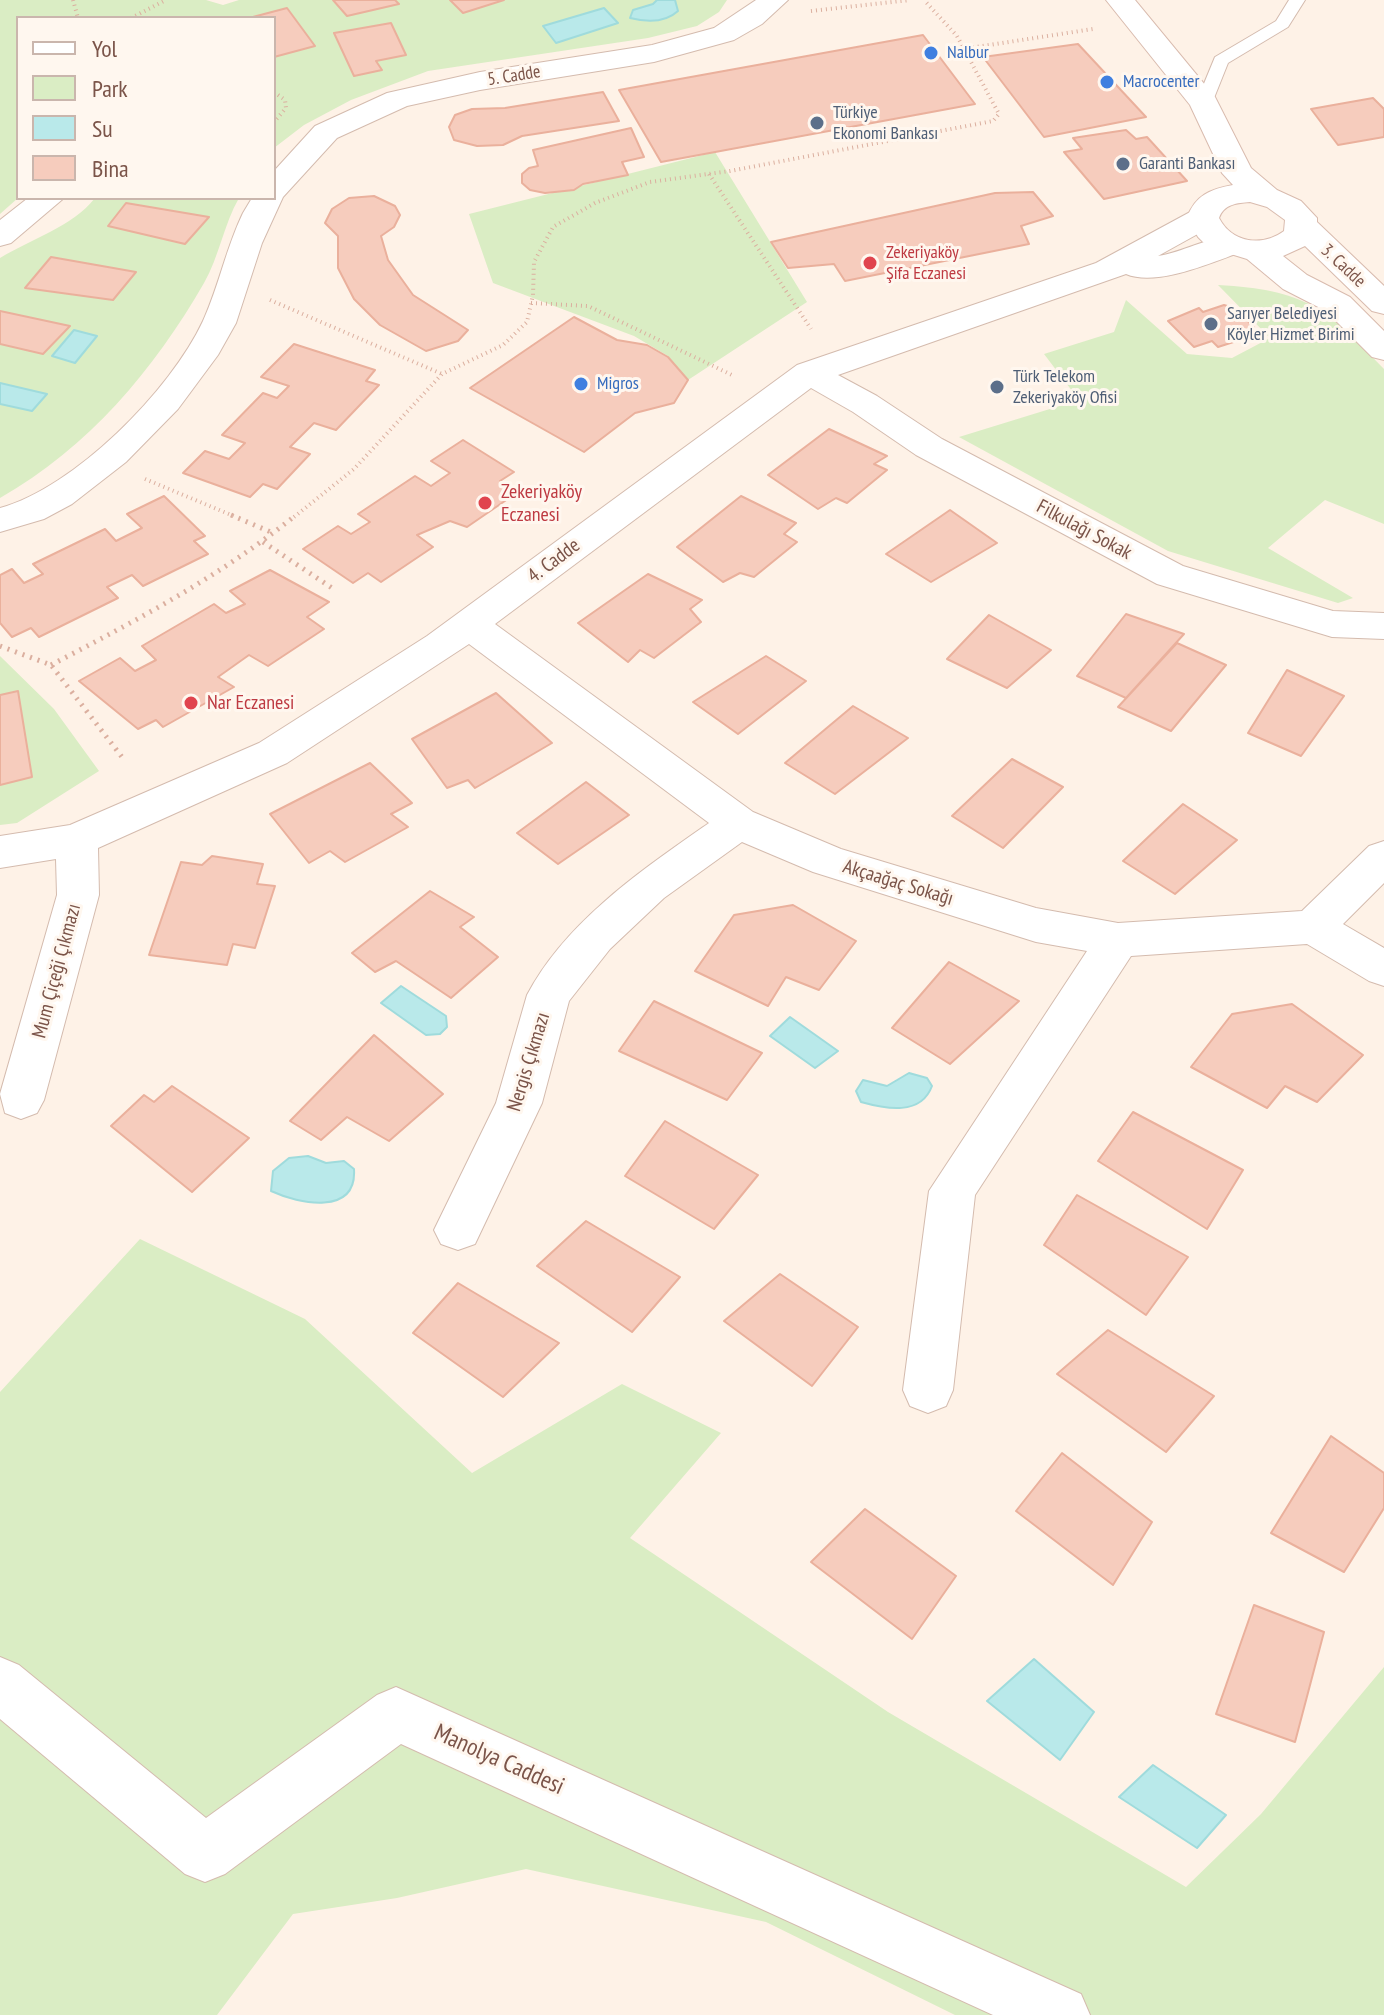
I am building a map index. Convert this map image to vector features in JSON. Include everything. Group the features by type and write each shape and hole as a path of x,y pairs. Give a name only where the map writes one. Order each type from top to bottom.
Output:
{"street":[{"name":"5. Cadde","path":"276,188 326,132 398,99 480,81 654,53 724,34 763,9"},
{"path":"1108,270 1203,218 1211,203 1246,188 1204,103 1129,11"},
{"name":"3. Cadde","path":"1246,188 1293,208 1301,218 1303,227 1384,304"},
{"path":"0,236 45,200"},
{"path":"0,520 35,508 89,475 127,440 180,383 219,324 252,220 267,200"},
{"name":"3. Cadde","path":"1203,218 1210,233 1243,248 1295,282 1338,304 1384,350"},
{"path":"1108,270 1185,262 1243,248 1283,247 1300,235 1303,227"},
{"name":"4. Cadde","path":"0,852 77,840 273,753 469,624 809,373 1108,270"},
{"name":"Filkulağı Sokak","path":"809,373 865,404 929,447 1170,575 1332,624 1383,626"},
{"name":"Akçaağaç Sokağı","path":"469,624 738,823 828,861 1036,925 1118,940 1313,927"},
{"name":"Nergis Çıkmazı","path":"458,1230 519,1103 549,995 595,937 638,897 738,823"},
{"name":"Mum Çiçeği Çıkmazı","path":"17,1083 78,895 77,840"},
{"path":"1384,857 1313,927 1384,969"},
{"path":"928,1390 952,1191 1118,940"},
{"name":"Manolya Caddesi","path":"0,1684 205,1854 396,1714 1060,2015"}],"lane":[{"path":"1204,103 1221,60 1282,24 1297,0"}],"path":[{"path":"135,16 166,0"},
{"path":"763,9 910,0"},
{"path":"51,665 176,600 263,542 354,469 442,374 503,345 527,322 534,262 553,227 595,203 650,182 709,174 993,121 999,114 963,49 943,18 924,0"},
{"path":"963,49 1129,11"},
{"path":"276,93 285,100 286,108 276,120"},
{"path":"709,174 813,328 800,336"},
{"path":"232,283 442,374"},
{"path":"531,303 588,306 734,376"},
{"path":"134,473 273,533"},
{"path":"263,542 335,590"},
{"path":"0,646 51,665 122,757"}],"green space":[{"path":"0,0 206,0 223,5 239,0 727,0 719,12 697,26 648,38 428,71 351,100 304,125 276,146 276,16 16,16 16,200 0,214"},
{"path":"715,152 807,302 688,380 668,356 634,336 493,283 469,214"},
{"path":"93,200 238,200 204,283 141,376 62,456 0,498 0,258 63,225"},
{"path":"1218,285 1272,292 1312,306 1346,330 1384,369 1384,524 1325,500 1268,548 1353,598 1338,603 1168,551 959,437 1079,400 1044,354 1114,332 1126,300 1187,354 1232,358 1270,338"},
{"path":"0,656 54,709 99,771 17,823 0,825 0,785 32,776 18,692 0,695"},
{"path":"140,1239 305,1319 472,1473 622,1384 721,1433 630,1538 888,1712 1186,1887 1261,1814 1384,1667 1384,2015 955,2015 766,1922 526,1869 397,1898 293,1914 217,2015 0,2015 0,1392"}],"water":[{"path":"657,0 675,0 678,11 667,18 655,20 630,18 633,10"},
{"path":"604,8 618,23 556,43 543,26"},
{"path":"74,330 97,336 75,363 52,356"},
{"path":"0,383 47,394 32,411 0,404"},
{"path":"401,986 446,1016 447,1027 440,1034 426,1035 381,1003"},
{"path":"790,1017 838,1051 815,1068 770,1036"},
{"path":"909,1073 927,1078 932,1086 920,1102 892,1108 861,1102 856,1091 863,1080 887,1086"},
{"path":"308,1156 326,1163 344,1161 354,1169 352,1184 346,1194 336,1200 310,1202 271,1191 273,1171 289,1158"},
{"path":"1034,1659 1094,1712 1060,1760 987,1701"},
{"path":"1153,1765 1226,1815 1197,1848 1119,1797"}],"building":[{"path":"333,0 395,0 399,4 347,16"},
{"path":"450,0 504,0 463,13"},
{"path":"287,8 315,46 276,56 276,16 257,16"},
{"path":"391,23 406,55 376,61 382,70 354,76 334,33"},
{"path":"923,35 975,104 661,162 619,90"},
{"path":"1078,44 1146,117 1044,137 983,57"},
{"path":"603,92 619,121 522,136 503,145 477,146 454,140 449,127 455,115 472,109 505,108"},
{"path":"1373,98 1384,109 1384,137 1338,145 1311,109"},
{"path":"631,128 644,157 622,162 628,175 583,184 574,190 545,193 530,190 522,183 522,174 538,166 533,150"},
{"path":"1126,130 1136,139 1147,137 1187,181 1104,199 1064,152 1082,149 1073,138"},
{"path":"1033,192 1053,216 1021,226 1029,244 845,281 834,264 788,268 771,242 995,193"},
{"path":"374,196 395,206 400,215 394,227 381,236 388,260 413,295 468,330 458,341 426,351 380,325 354,299 338,268 338,236 325,223 332,209 349,198"},
{"path":"126,203 209,217 185,244 108,226"},
{"path":"51,257 136,272 113,300 25,288"},
{"name":"Sarıyer Belediyesi Köyler Hizmet Birimi","path":"1224,305 1234,308 1254,327 1239,332 1246,338 1218,347 1212,341 1194,347 1168,321 1199,308 1203,312"},
{"path":"0,311 70,326 43,354 0,344"},
{"name":"Migros","path":"574,317 617,340 647,345 668,357 688,380 674,403 635,413 584,452 470,388"},
{"path":"294,344 375,370 366,381 379,385 336,430 314,423 290,447 310,454 277,489 263,484 250,497 183,473 205,451 229,459 245,443 222,435 263,393 277,398 289,386 261,377"},
{"path":"829,429 887,456 874,464 887,470 847,503 836,498 818,509 768,475"},
{"path":"463,440 514,472 500,481 518,492 467,527 450,521 417,535 433,547 381,582 368,573 353,583 303,549 338,526 351,534 370,522 358,514 415,476 431,486 450,473 431,461"},
{"path":"164,496 205,536 194,541 208,554 143,586 132,575 107,587 118,598 39,637 31,628 12,637 0,623 0,575 12,569 24,583 43,574 33,564 105,529 116,541 142,528 127,514"},
{"path":"741,496 796,523 784,534 797,542 754,577 740,573 723,582 677,547"},
{"path":"950,510 997,543 931,582 886,554"},
{"path":"270,570 329,602 307,617 324,629 268,666 249,655 218,677 234,687 163,727 156,720 138,729 79,681 120,658 135,671 156,660 142,646 214,604 226,613 245,604 230,591"},
{"path":"648,574 702,600 690,609 701,622 654,658 640,650 628,662 578,623"},
{"path":"1126,614 1184,634 1126,698 1077,676"},
{"path":"989,615 1051,650 1007,688 947,659"},
{"path":"1177,643 1226,665 1171,731 1118,707"},
{"path":"766,656 806,681 738,734 693,702"},
{"path":"1287,670 1344,696 1301,756 1248,733"},
{"path":"18,691 32,777 0,785 0,695"},
{"path":"496,693 552,743 475,788 468,780 447,788 412,739"},
{"path":"853,706 908,738 835,794 785,763"},
{"path":"1012,759 1063,787 1003,848 952,816"},
{"path":"370,763 412,803 391,814 408,827 345,862 330,851 309,863 270,814"},
{"path":"586,782 629,815 558,864 517,833"},
{"path":"1183,804 1237,840 1175,894 1123,861"},
{"path":"212,856 263,864 257,884 275,886 255,948 233,944 227,965 149,955 181,862 202,865"},
{"path":"430,891 474,917 460,927 498,957 451,998 396,961 375,972 352,953"},
{"path":"793,905 856,941 819,990 786,977 768,1006 695,971 734,915"},
{"path":"949,962 1019,1001 950,1064 892,1028"},
{"path":"654,1001 762,1053 727,1100 619,1051"},
{"path":"1292,1004 1363,1055 1317,1102 1285,1086 1267,1108 1191,1067 1232,1014"},
{"path":"374,1035 443,1094 389,1141 347,1117 321,1140 290,1121"},
{"path":"172,1086 249,1138 192,1192 111,1126 144,1095 154,1102"},
{"path":"1133,1112 1243,1170 1207,1229 1098,1161"},
{"path":"665,1121 758,1175 714,1229 625,1176"},
{"path":"1077,1195 1188,1257 1146,1315 1044,1245"},
{"path":"586,1221 680,1277 632,1332 537,1266"},
{"path":"780,1274 858,1327 812,1386 724,1321"},
{"path":"458,1283 559,1343 503,1397 413,1333"},
{"path":"1108,1330 1214,1396 1166,1452 1057,1374"},
{"path":"1331,1436 1384,1473 1384,1508 1344,1572 1271,1533"},
{"path":"1062,1453 1152,1522 1113,1585 1016,1511"},
{"path":"865,1509 956,1576 912,1639 811,1562"},
{"path":"1254,1605 1324,1632 1295,1742 1216,1714"}],"place":[{"name":"Nalbur","path":"931,53"},
{"name":"Macrocenter","path":"1107,82"},
{"name":"Türkiye Ekonomi Bankası","path":"817,123"},
{"name":"Garanti Bankası","path":"1123,164"},
{"name":"Zekeriyaköy Şifa Eczanesi","path":"870,263"},
{"name":"Sarıyer Belediyesi Köyler Hizmet Birimi","path":"1211,324"},
{"name":"Migros","path":"581,384"},
{"name":"Türk Telekom Zekeriyaköy Ofisi","path":"997,387"},
{"name":"Zekeriyaköy Eczanesi","path":"485,503"},
{"name":"Nar Eczanesi","path":"191,703"}]}
